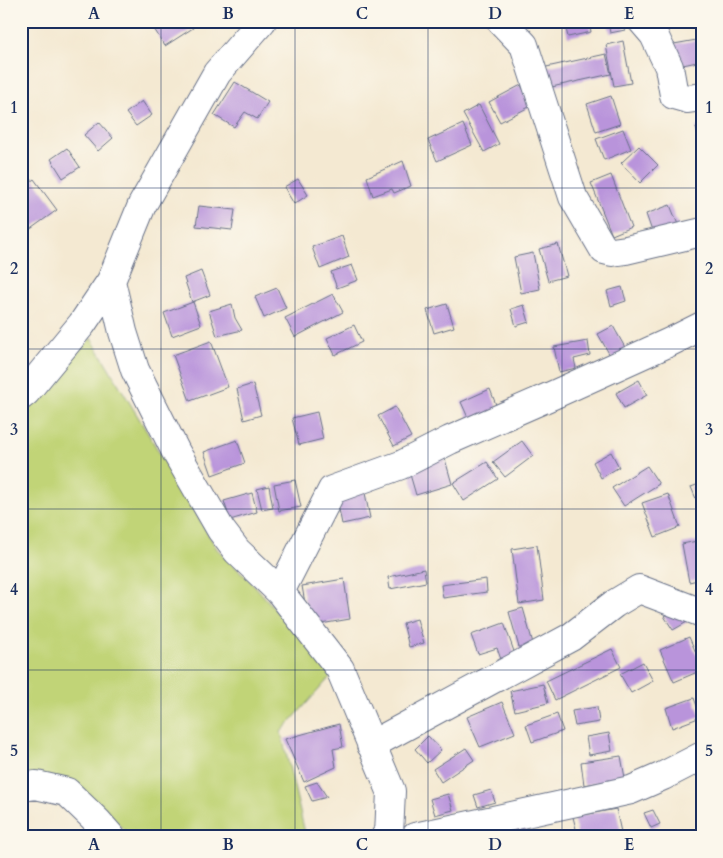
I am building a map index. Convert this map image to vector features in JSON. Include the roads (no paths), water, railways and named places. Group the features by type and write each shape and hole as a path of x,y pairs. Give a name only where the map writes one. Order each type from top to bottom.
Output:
{"street":[{"path":"21,396 82,324 111,281 142,205 217,72 262,21"},
{"path":"502,21 524,46 573,196 604,250 612,252 626,250 702,232"},
{"path":"642,21 654,35 669,67 674,95 688,99 702,97"},
{"path":"111,281 135,370 176,452 221,530 237,551 280,592 340,669 391,791 388,836"},
{"path":"280,592 332,490 401,465 450,440 702,326"},
{"path":"371,744 571,637 614,604 639,589 702,613"},
{"path":"416,837 631,790 702,756"},
{"path":"21,786 36,785 67,792 111,837"}]}
